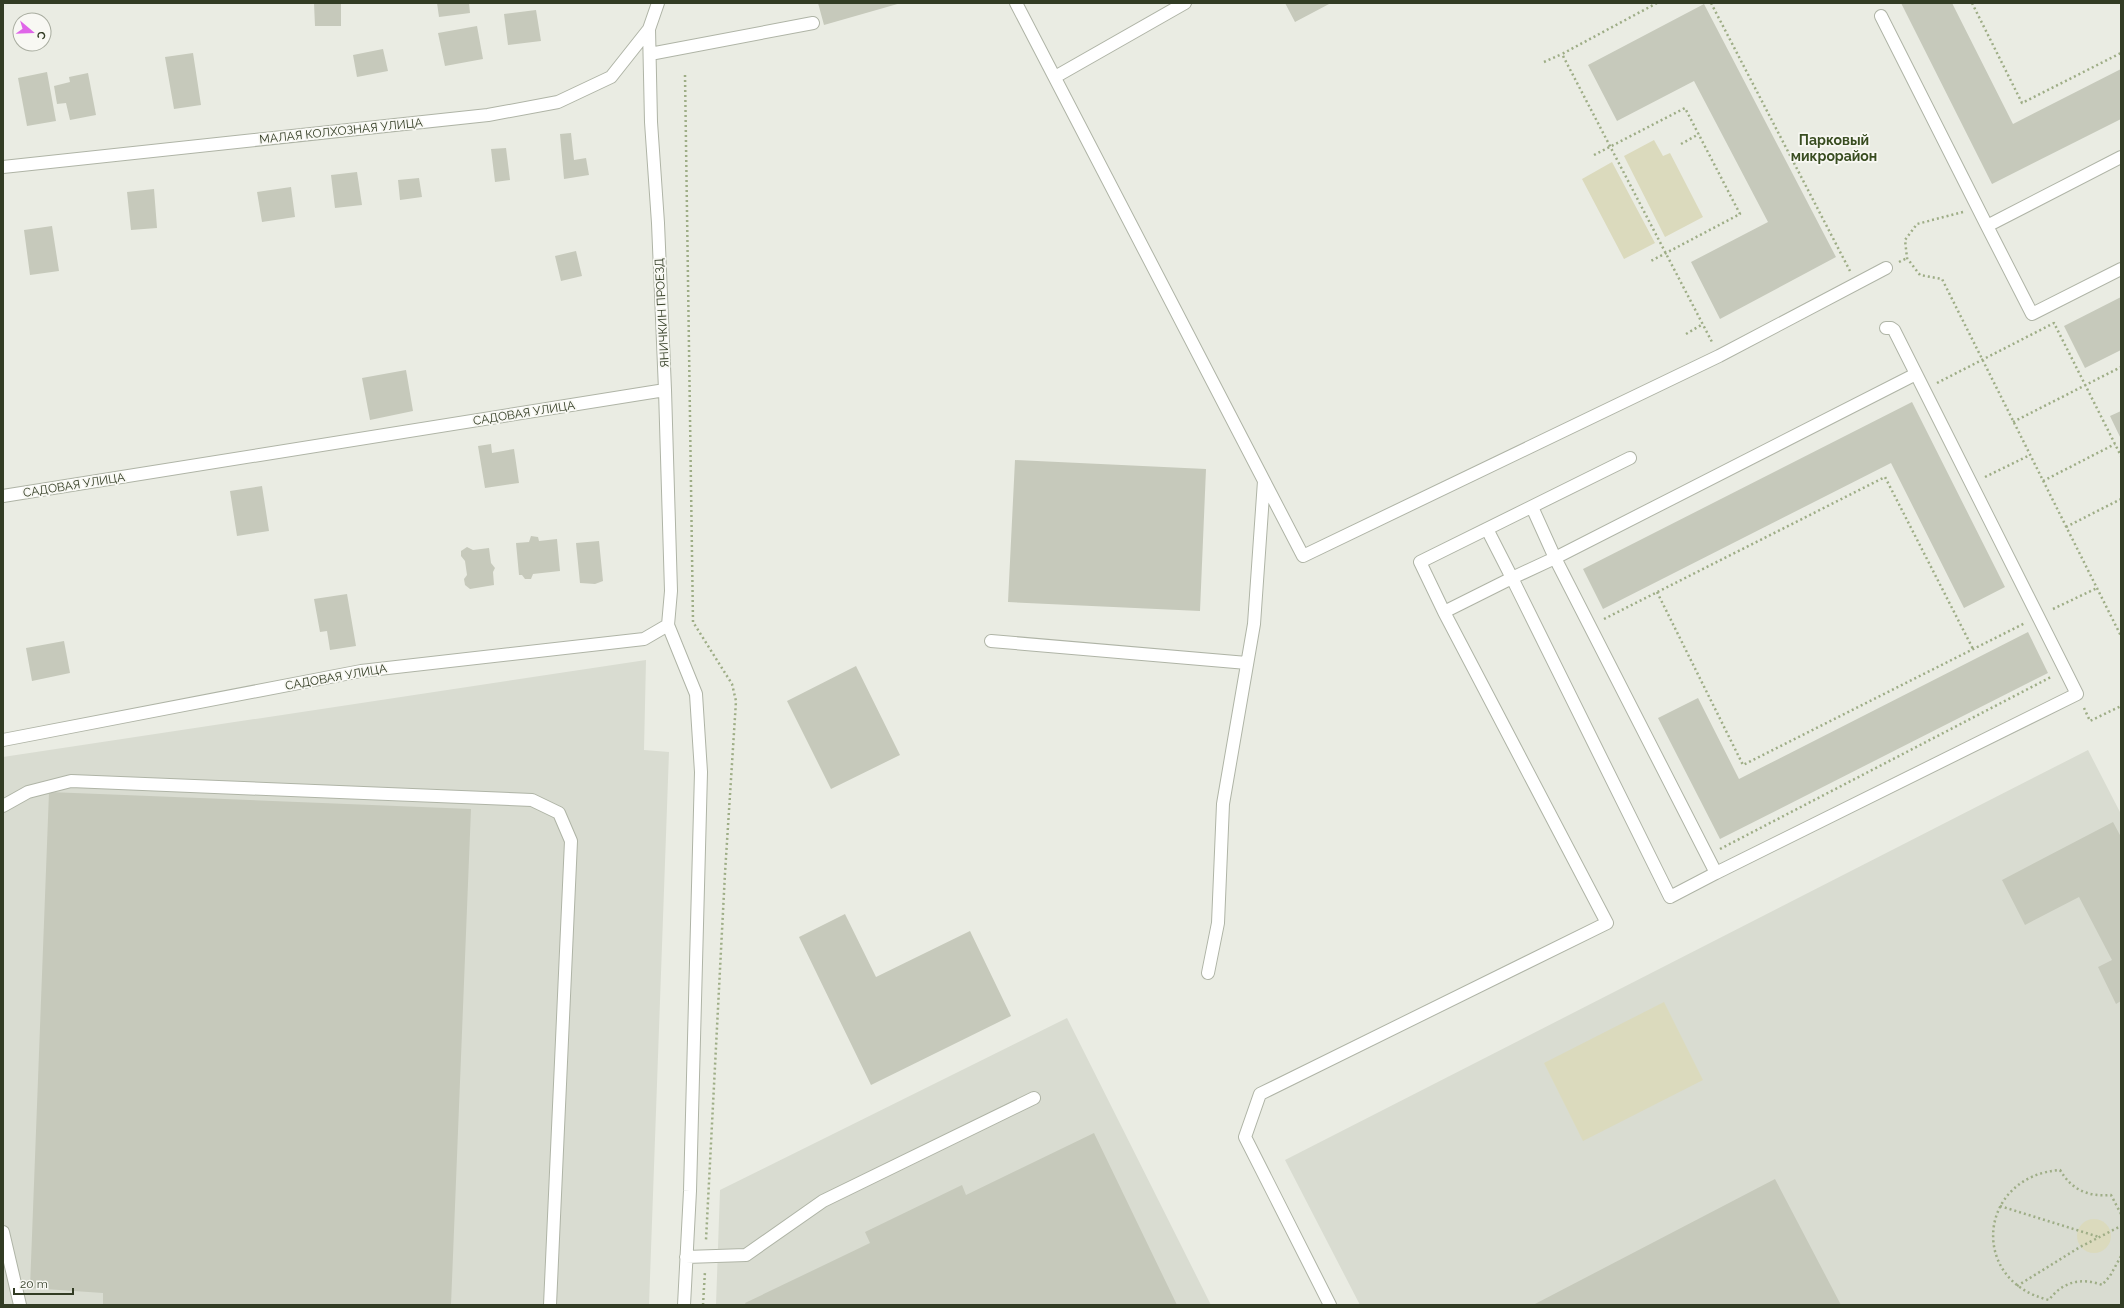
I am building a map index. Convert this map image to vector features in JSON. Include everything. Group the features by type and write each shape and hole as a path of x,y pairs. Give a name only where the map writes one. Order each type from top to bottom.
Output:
{"street":[{"name":"ЯНИЧКИН ПРОЕЗД","path":"658,3 649,29 650,122 658,223 665,390 672,591 668,625"},
{"path":"1016,3 1303,556 1720,356 1886,268"},
{"path":"1055,77 1186,3"},
{"path":"1881,16 2032,314 2121,269"},
{"path":"650,54 813,23"},
{"name":"МАЛАЯ КОЛХОЗНАЯ УЛИЦА","path":"3,167 488,115 558,102 611,77 649,29"},
{"path":"1987,226 2121,157"},
{"path":"1487,529 1670,897 2077,694 1894,330 1886,328"},
{"path":"1444,612 1555,558 1916,374"},
{"name":"САДОВАЯ УЛИЦА","path":"3,496 665,390"},
{"path":"1330,1305 1245,1137 1260,1094 1606,923 1444,612 1420,562 1630,458"},
{"path":"1208,973 1218,923 1223,804 1254,624 1264,480"},
{"path":"1532,507 1555,558 1716,873"},
{"path":"668,625 696,694 701,772 690,1190 684,1305"},
{"name":"САДОВАЯ УЛИЦА","path":"3,740 361,672 644,639 668,625"},
{"path":"991,641 1247,663"},
{"path":"3,806 28,792 71,781 532,800 559,813 571,841 550,1305"},
{"path":"686,1257 746,1255 823,1201 1034,1098"},
{"path":"3,1232 20,1305"}],"path":[{"path":"1544,62 1562,54 1657,3"},
{"path":"1711,3 1856,284"},
{"path":"1972,3 2022,103 2121,53"},
{"path":"1562,54 1720,356"},
{"path":"685,75 693,622 732,684 736,701 708,1190"},
{"path":"1594,155 1685,108 1699,134 1740,214 1649,262"},
{"path":"1680,144 1699,134"},
{"path":"1978,209 1917,224 1905,240 1907,258 1920,275 1942,279 2121,636"},
{"path":"1924,390 2054,323 2121,456"},
{"path":"1686,334 1703,324"},
{"path":"2013,422 2121,367"},
{"path":"2043,481 2115,444"},
{"path":"1971,484 2030,455"},
{"path":"1600,621 1886,477 1973,649"},
{"path":"2066,527 2121,499"},
{"path":"1657,592 1743,765 2038,616 2097,588"},
{"path":"1718,850 2065,670"},
{"path":"2077,694 2090,721 2121,706"},
{"path":"2121,1214 2111,1195 2089,1194 2079,1191 2060,1170 2047,1171 2022,1181 2012,1190 2000,1206 1993,1226 1994,1251 2006,1274 2017,1286 2036,1297 2049,1300 2059,1289 2074,1282 2083,1281 2102,1285 2110,1276 2121,1256"},
{"path":"2000,1206 2099,1237"},
{"path":"2017,1286 2099,1237 2121,1226"}],"shaded area":[{"path":"646,660 644,750 669,752 649,1305 3,1305 3,757"},
{"path":"2088,750 2121,814 2121,1305 1360,1305 1285,1160"},
{"path":"1067,1018 1211,1305 716,1305 720,1190"}],"green space":[{"path":"1654,140 1663,156 1670,153 1703,217 1665,237 1624,156"},
{"path":"1612,162 1655,243 1624,259 1582,179"},
{"path":"1664,1002 1703,1080 1583,1141 1544,1063"},
{"path":"2097,1219 2106,1224 2110,1229 2110,1243 2106,1248 2101,1252 2091,1253 2087,1252 2078,1243 2077,1233 2078,1229 2087,1220"}],"building":[{"path":"314,3 341,3 341,26 315,26"},
{"path":"437,3 469,3 470,13 439,17"},
{"path":"818,3 901,3 824,25"},
{"path":"1285,3 1331,3 1295,22"},
{"path":"1901,3 1952,3 2013,124 2121,69 2121,119 1992,184"},
{"path":"1704,4 1836,257 1720,319 1691,262 1768,222 1694,81 1617,121 1588,65"},
{"path":"536,10 541,41 508,45 504,14"},
{"path":"477,26 483,59 445,66 438,33"},
{"path":"383,49 388,71 357,77 353,55"},
{"path":"193,53 201,105 174,109 165,57"},
{"path":"47,72 56,121 27,126 18,78"},
{"path":"88,73 96,115 70,120 66,103 57,104 54,86 70,82 69,77"},
{"path":"571,133 574,160 586,158 589,175 564,179 560,134"},
{"path":"506,148 510,180 495,182 491,149"},
{"path":"357,172 362,205 335,208 331,175"},
{"path":"419,178 422,197 400,200 398,180"},
{"path":"291,187 295,217 262,222 257,192"},
{"path":"154,189 157,228 131,230 127,192"},
{"path":"52,226 59,271 30,275 24,230"},
{"path":"576,251 582,276 561,281 555,256"},
{"path":"2121,297 2121,350 2085,368 2064,326"},
{"path":"406,370 413,411 370,420 362,378"},
{"path":"1912,402 2005,587 1964,608 1891,463 1603,609 1583,569"},
{"path":"2121,411 2121,439 2110,416"},
{"path":"491,444 492,453 514,449 519,483 485,488 478,446"},
{"path":"1015,460 1206,469 1200,611 1008,602"},
{"path":"262,486 269,531 237,536 230,491"},
{"path":"531,536 538,537 539,541 557,539 560,571 533,574 531,579 525,579 522,575 519,575 516,543 529,542"},
{"path":"599,541 603,581 595,584 580,583 576,543"},
{"path":"467,547 473,550 489,548 491,563 495,568 493,572 494,585 470,589 465,585 464,579 467,575 465,561 461,556 461,551"},
{"path":"347,594 356,646 330,650 327,631 320,632 314,599"},
{"path":"2028,632 2048,673 1720,839 1658,718 1698,698 1739,779"},
{"path":"64,641 70,673 32,681 26,648"},
{"path":"856,666 900,755 831,789 787,701"},
{"path":"49,792 471,809 451,1305 103,1305 103,1293 30,1288"},
{"path":"2113,822 2121,837 2121,1001 2116,1004 2098,967 2112,960 2079,897 2025,925 2002,880"},
{"path":"845,914 876,977 970,931 1011,1016 871,1085 799,937"},
{"path":"1094,1133 1177,1305 746,1305 745,1303 870,1243 865,1232 962,1185 966,1195"},
{"path":"1775,1179 1841,1305 1533,1305"}],"district":[{"name":"Парковый микрорайон","path":"1834,148"}]}
